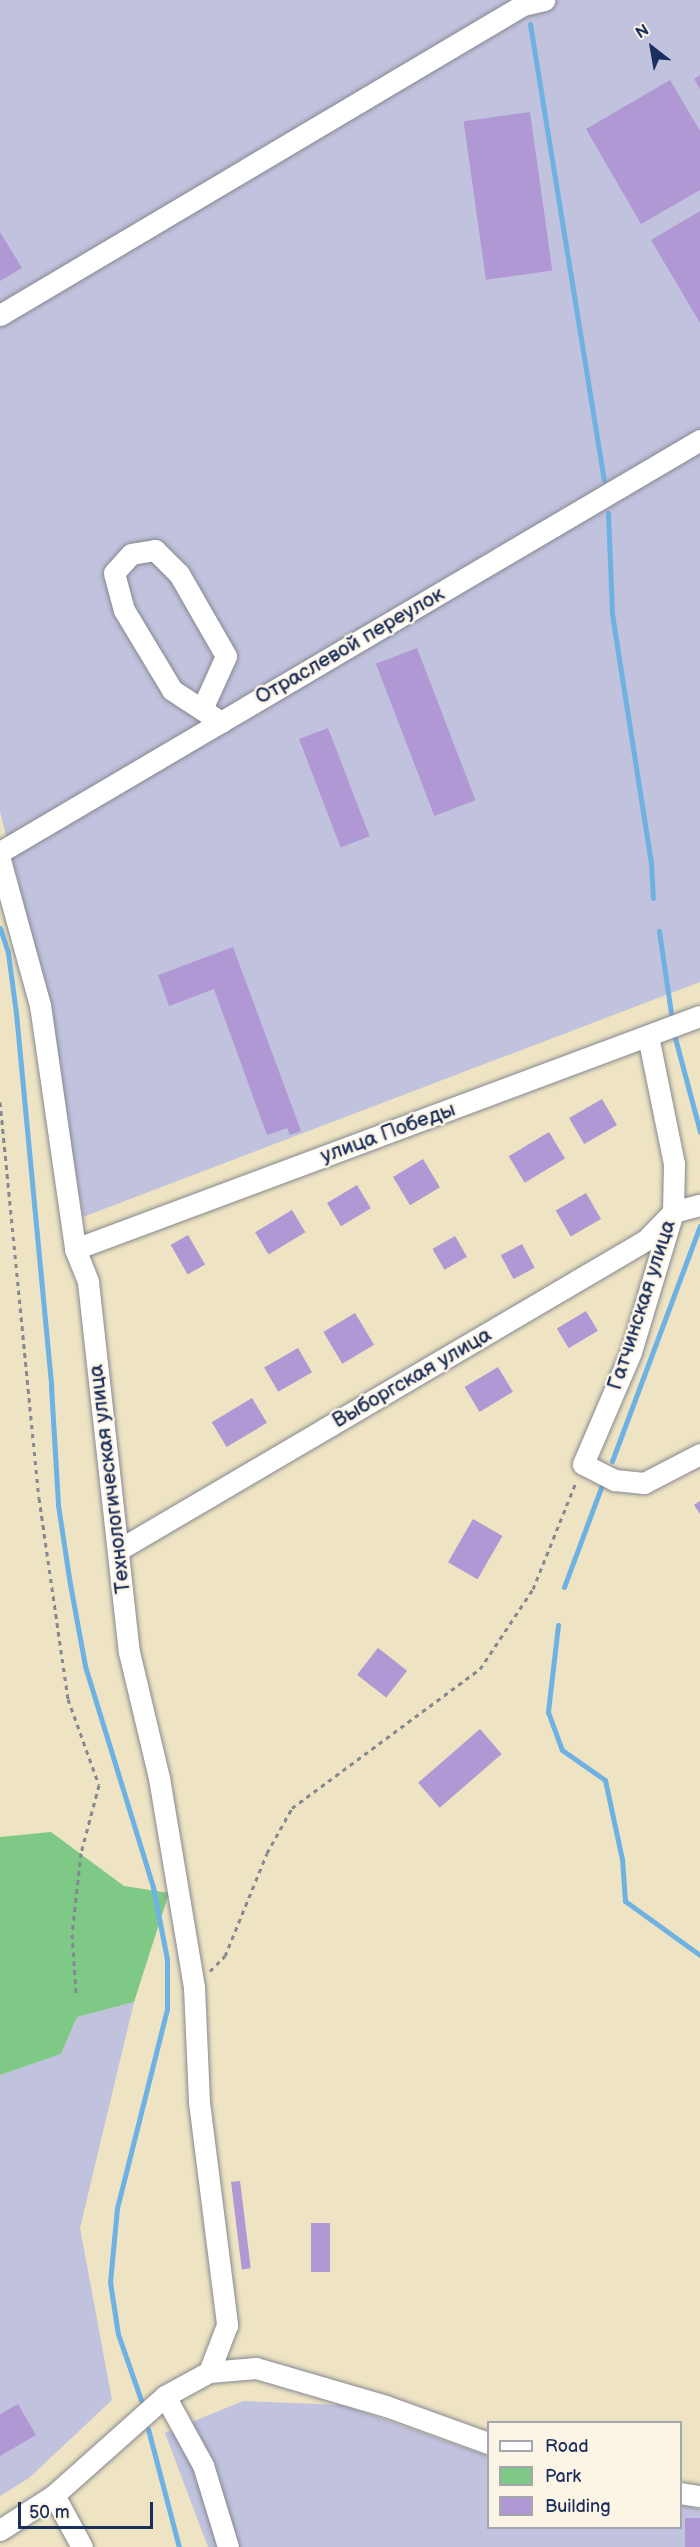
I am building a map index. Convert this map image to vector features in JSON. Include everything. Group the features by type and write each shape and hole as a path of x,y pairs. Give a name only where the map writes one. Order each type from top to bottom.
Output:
{"street":[{"path":"0,315 523,5 544,0"},
{"name":"Отраслевой переулок","path":"0,852 700,440"},
{"path":"202,709 226,656 179,574 155,550 131,554 114,573 124,610 172,690 221,722"},
{"name":"Технологическая улица","path":"0,860 40,1005 75,1249 88,1282 120,1549 129,1652 159,1778 194,1988 199,2102 227,2325 209,2372"},
{"name":"улица Победы","path":"75,1249 700,1016"},
{"name":"Гатчинская улица","path":"583,1464 631,1352 673,1212 674,1164 648,1036"},
{"path":"673,1212 700,1205"},
{"name":"Выборгская улица","path":"120,1549 646,1240 673,1212"},
{"path":"583,1464 615,1480 644,1483 700,1454"},
{"path":"0,2530 54,2496 165,2396 209,2372 256,2368 386,2406 487,2442"},
{"path":"165,2396 203,2465 228,2547"},
{"path":"682,2493 700,2496"},
{"path":"54,2496 82,2547"}],"path":[{"path":"0,1102 39,1498 67,1687 99,1785 81,1853 72,1934 76,1993"},
{"path":"194,1988 225,1956 267,1853 292,1808 480,1669 533,1589 583,1464"}],"shaded area":[{"path":"0,0 700,0 700,982 83,1217 48,999 0,812"},
{"path":"134,2002 80,2228 112,2400 29,2478 0,2496 0,2075 61,2054 77,2017"},
{"path":"243,2401 343,2405 487,2456 487,2529 682,2529 682,2505 700,2509 700,2547 208,2547 165,2433"}],"green space":[{"path":"51,1832 124,1886 169,1893 134,2002 77,2017 61,2054 0,2075 0,1837"}],"building":[{"path":"700,75 700,89 694,79"},
{"path":"670,80 700,131 700,190 641,224 586,129"},
{"path":"530,112 552,270 486,280 464,121"},
{"path":"700,211 700,323 651,240"},
{"path":"0,232 22,268 0,281"},
{"path":"417,648 475,800 434,816 376,664"},
{"path":"328,728 370,836 341,847 299,739"},
{"path":"233,947 301,1131 290,1135 287,1128 267,1135 214,989 169,1006 158,975"},
{"path":"602,1099 617,1125 584,1144 569,1118"},
{"path":"549,1132 565,1159 525,1183 509,1156"},
{"path":"423,1159 440,1187 410,1205 393,1177"},
{"path":"357,1185 371,1208 341,1226 327,1203"},
{"path":"586,1193 601,1219 571,1236 556,1210"},
{"path":"292,1210 305,1232 269,1254 255,1232"},
{"path":"188,1235 205,1264 188,1274 171,1245"},
{"path":"455,1236 467,1257 444,1270 432,1249"},
{"path":"522,1244 535,1268 513,1279 501,1255"},
{"path":"586,1311 598,1331 569,1348 557,1329"},
{"path":"355,1313 374,1345 342,1364 323,1332"},
{"path":"298,1348 312,1372 278,1392 264,1368"},
{"path":"498,1367 513,1392 480,1412 465,1387"},
{"path":"252,1398 267,1423 227,1447 212,1422"},
{"path":"700,1501 700,1514 694,1505"},
{"path":"473,1519 502,1536 477,1579 448,1562"},
{"path":"378,1648 407,1671 386,1698 357,1675"},
{"path":"480,1729 502,1754 440,1808 418,1783"},
{"path":"240,2181 251,2268 242,2269 231,2182"},
{"path":"311,2223 330,2223 330,2272 311,2272"},
{"path":"18,2404 36,2435 0,2456 0,2414"},
{"path":"685,2518 700,2518 700,2547 685,2547"}],"waterway":[{"path":"530,24 604,480"},
{"path":"608,513 612,614 651,862 653,898"},
{"path":"0,928 8,953 16,1013 51,1386 58,1505 70,1584 85,1666 153,1887 167,1959 167,2009 117,2208 110,2282 118,2334 141,2400"},
{"path":"659,931 671,1013"},
{"path":"674,1034 700,1132"},
{"path":"612,1461 700,1226"},
{"path":"564,1587 602,1485"},
{"path":"558,1625 548,1712 562,1750 605,1780 622,1859 625,1901 700,1955"},
{"path":"148,2429 179,2547"}]}
